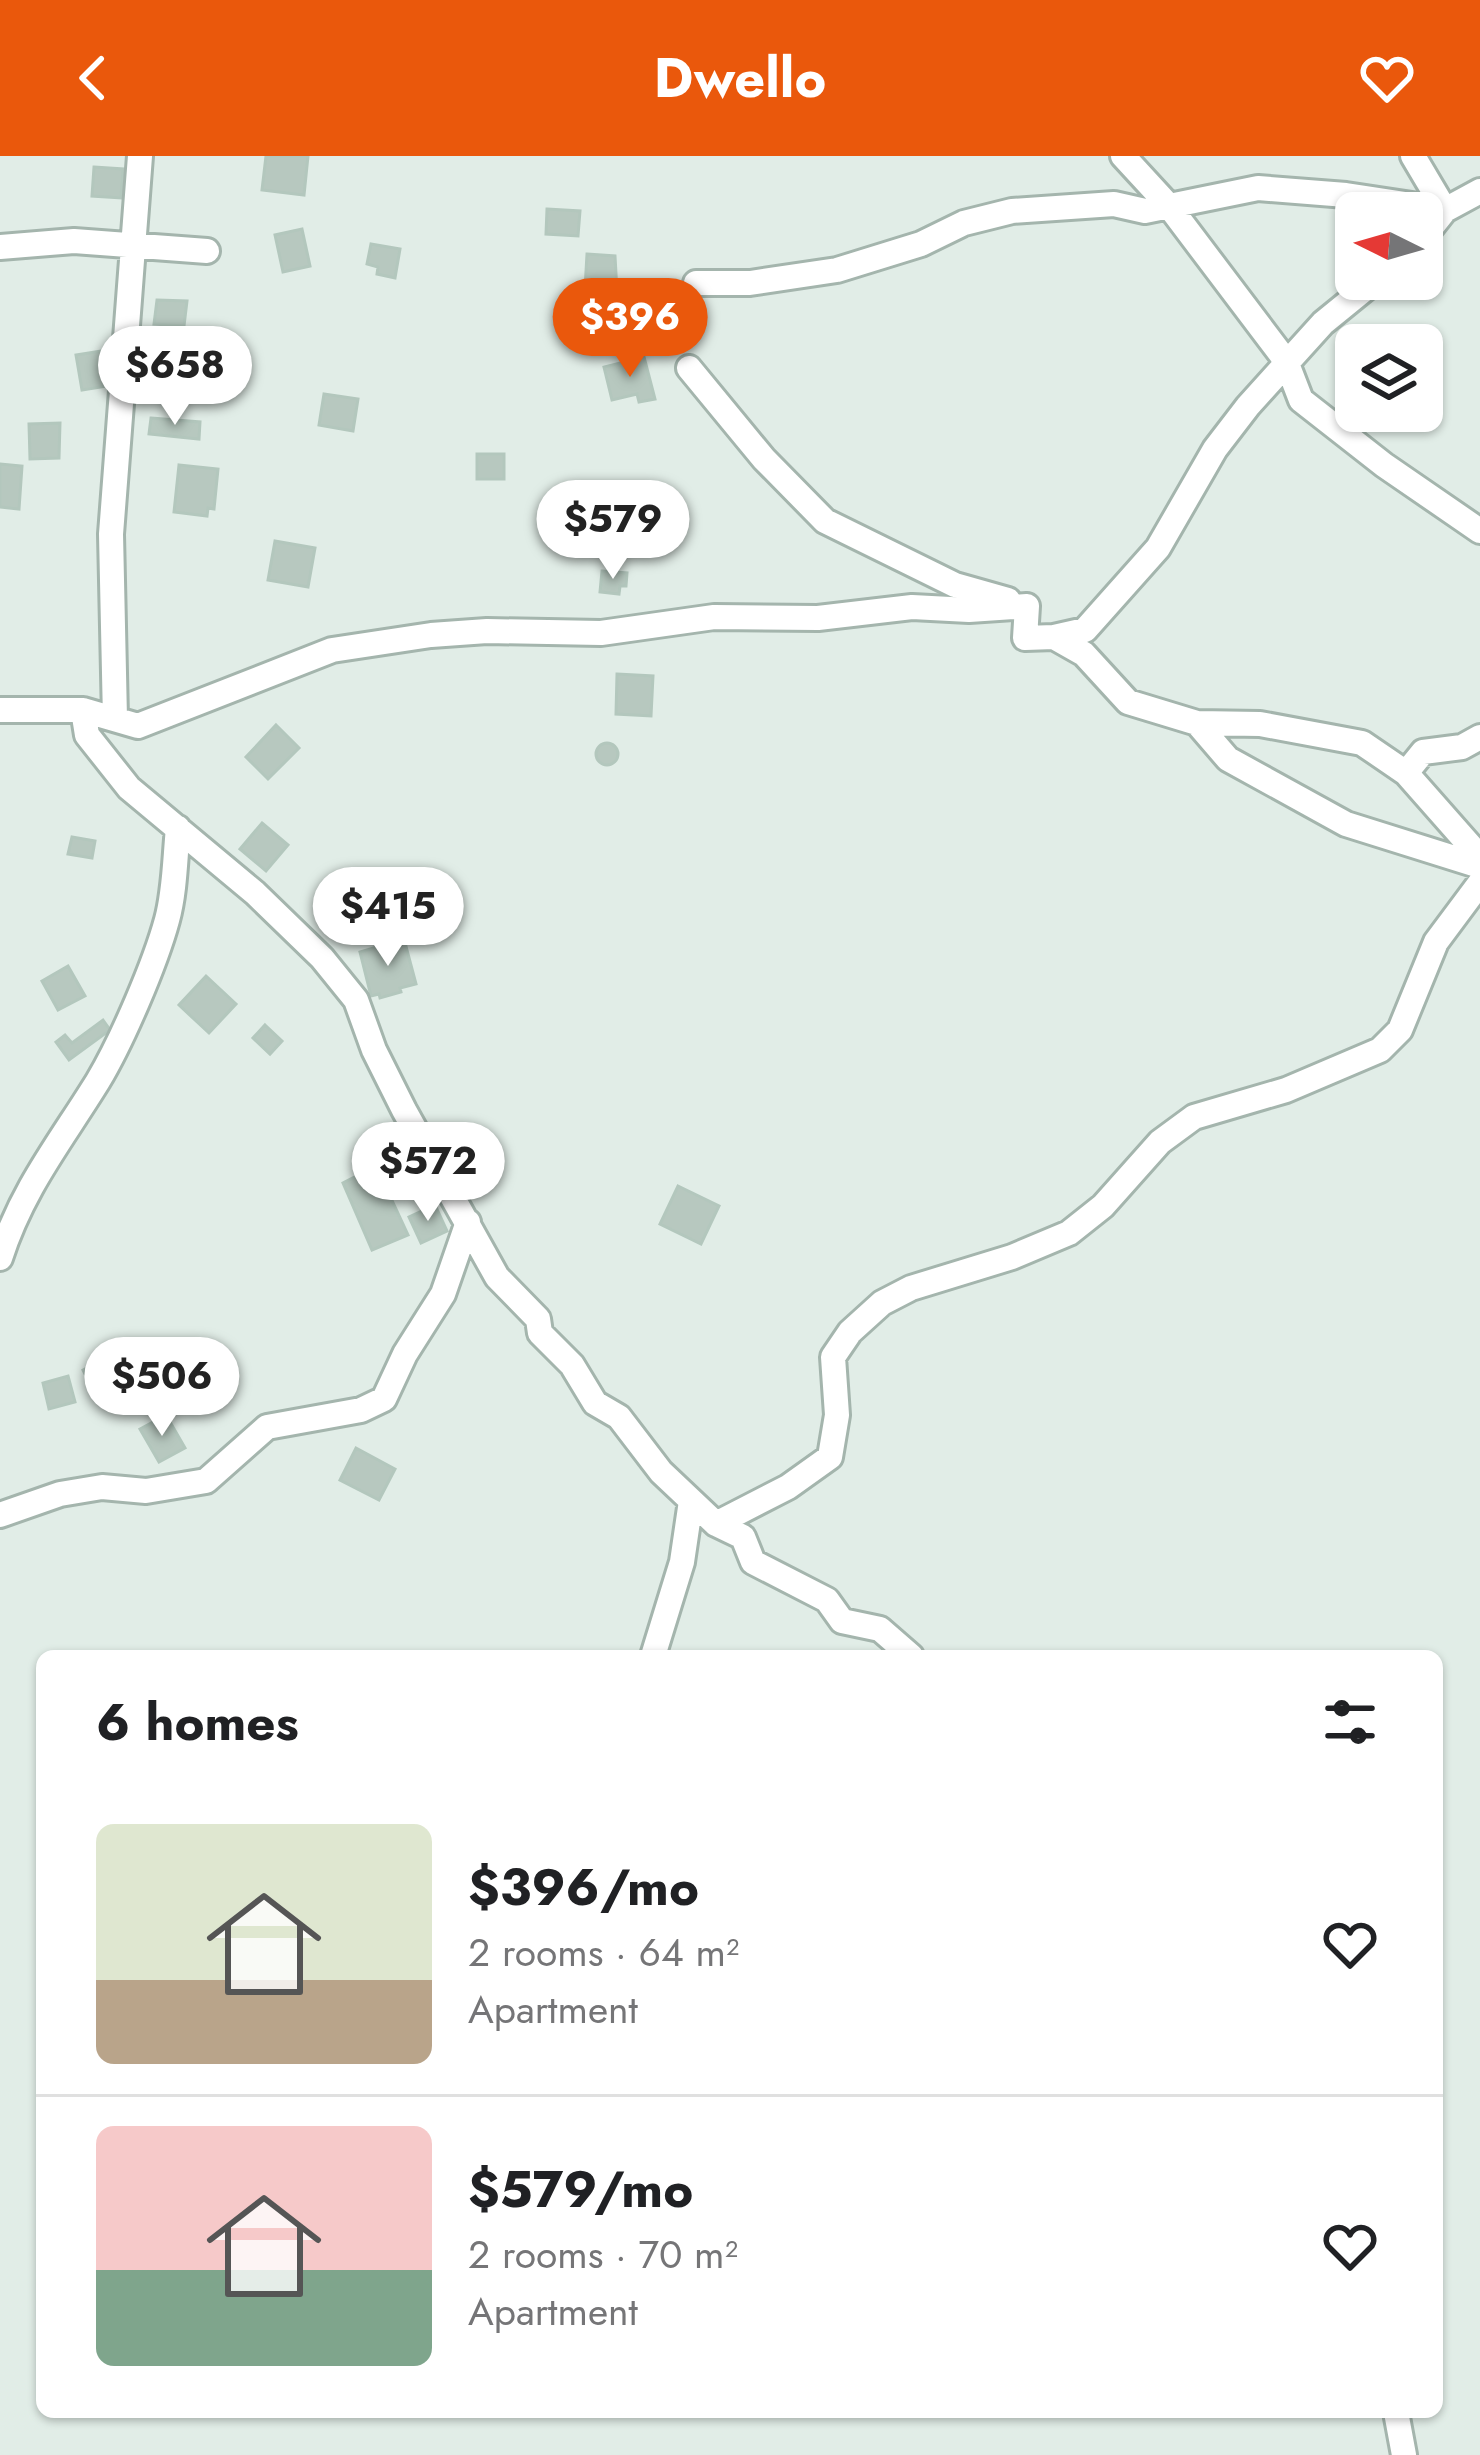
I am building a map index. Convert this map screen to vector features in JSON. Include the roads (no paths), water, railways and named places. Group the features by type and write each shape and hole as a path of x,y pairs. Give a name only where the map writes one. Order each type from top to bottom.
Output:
{"street":[{"path":"115,719 111,534 140,156"},
{"path":"1123,156 1168,206 1286,361 1300,400 1480,531"},
{"path":"1412,156 1445,210"},
{"path":"696,283 750,284 837,270 920,244 964,223 1012,211 1114,204 1145,211 1258,188 1445,210"},
{"path":"1443,213 1480,191"},
{"path":"0,248 74,241 207,251"},
{"path":"1028,606 1025,638 1084,630 1158,548 1215,449 1286,361 1351,300"},
{"path":"689,368 764,460 825,521 955,585 1028,606"},
{"path":"0,710 83,710 138,726 332,650 431,635 601,633 715,617 818,619 912,607 1028,606"},
{"path":"1054,637 1084,653 1128,702 1197,722 1260,724 1362,743 1406,773 1480,861"},
{"path":"83,710 87,735 129,788 272,909 356,1000 404,1110 497,1277 538,1319 540,1333 572,1365 595,1403 619,1417 661,1472 716,1524 743,1537 753,1562 827,1600 842,1621 880,1629 904,1650"},
{"path":"1197,722 1228,759 1346,824 1480,861"},
{"path":"1406,773 1423,752 1462,747 1480,737"},
{"path":"0,1258 12,1220 56,1141 98,1080 125,1026 168,918 178,828"},
{"path":"716,1524 788,1486 830,1457 837,1415 833,1357 850,1332 882,1304 911,1288 1012,1257 1069,1233 1103,1206 1160,1142 1193,1117 1286,1090 1380,1050 1400,1030 1436,942 1480,883"},
{"path":"0,1515 60,1494 102,1487 146,1491 206,1481 267,1427 361,1410 384,1399 405,1354 443,1294 468,1222"},
{"path":"654,1650 682,1562 691,1501"},
{"path":"1397,2418 1404,2455"}]}
